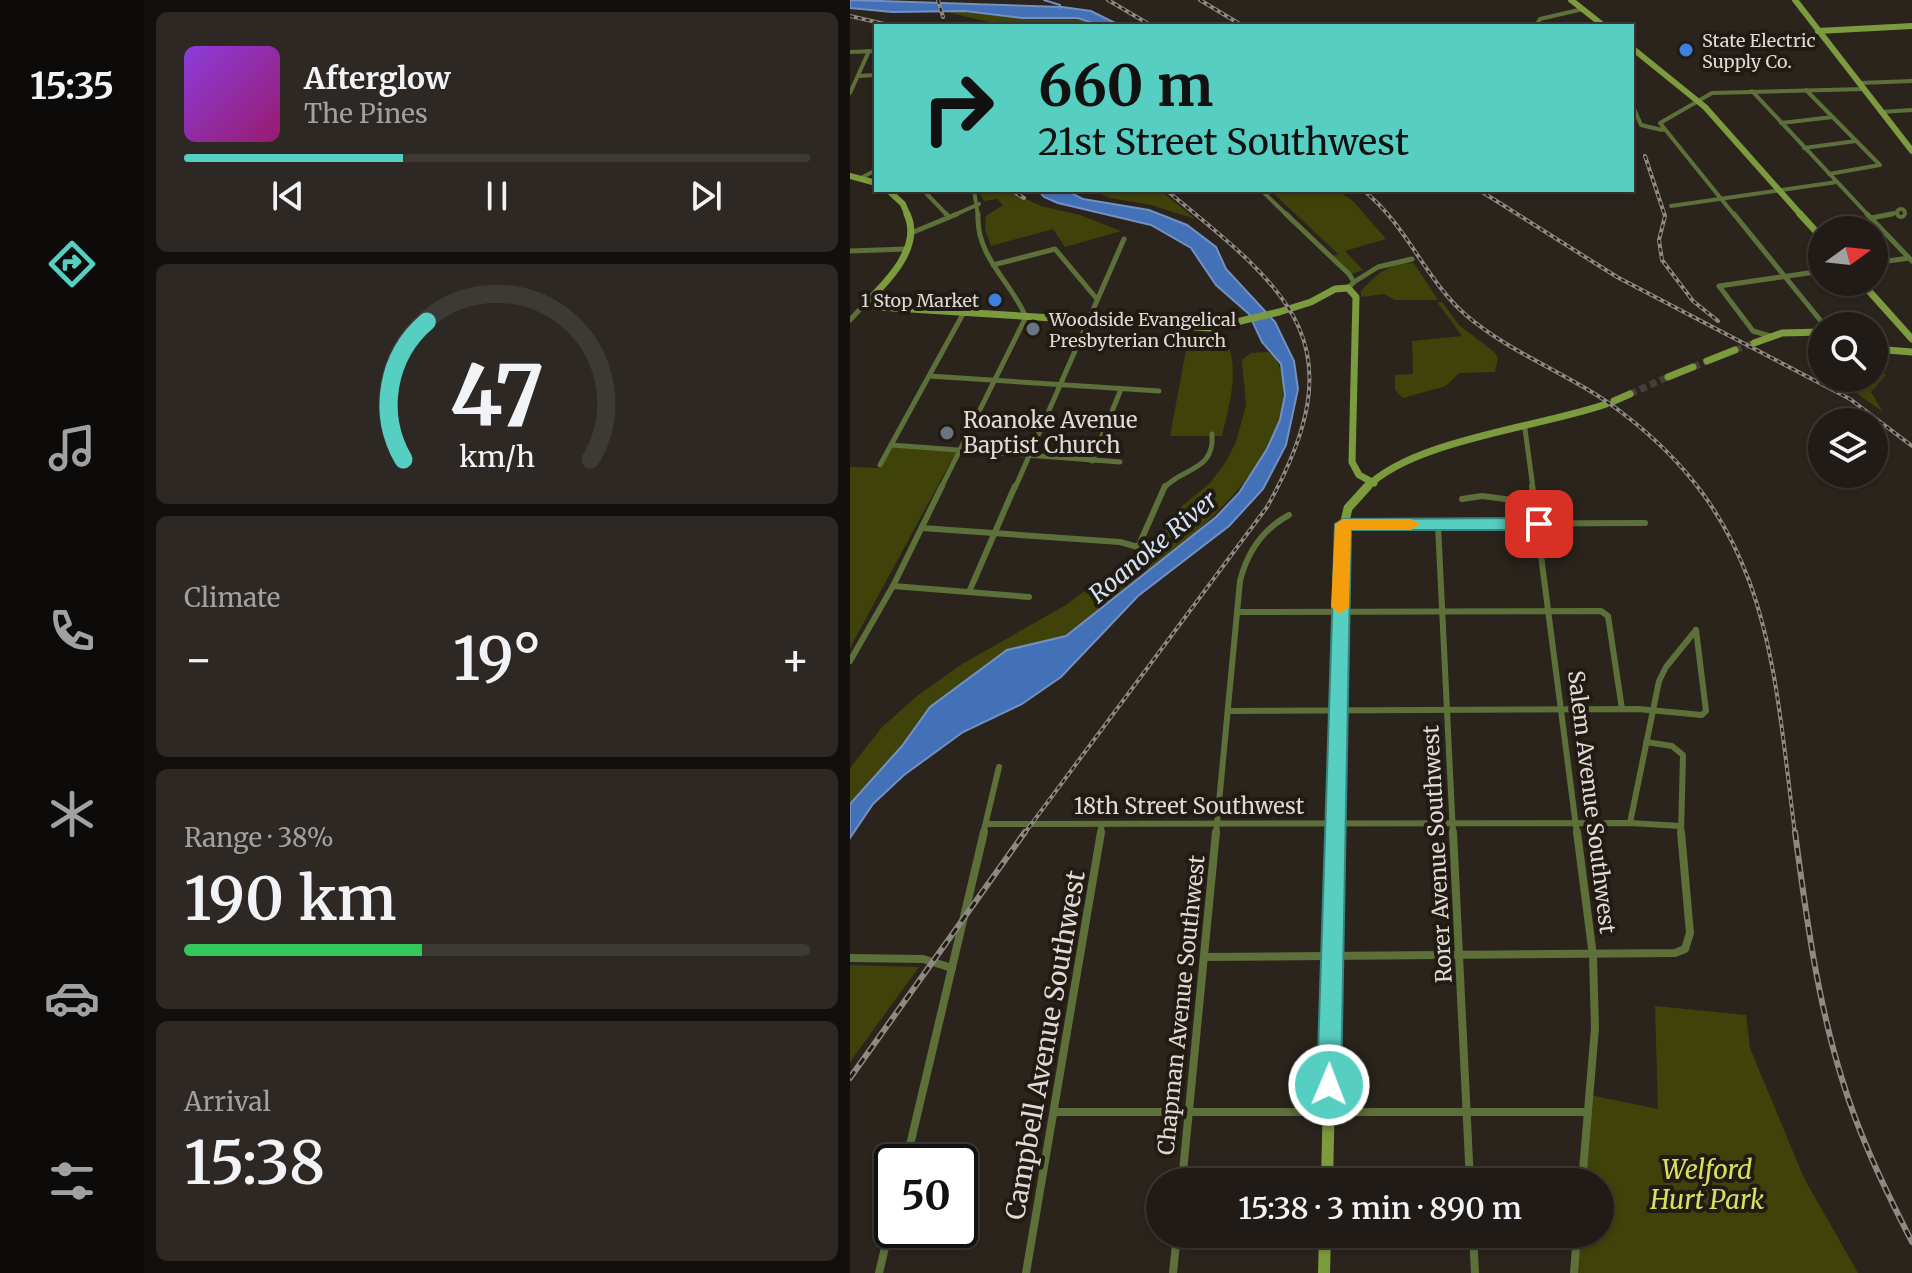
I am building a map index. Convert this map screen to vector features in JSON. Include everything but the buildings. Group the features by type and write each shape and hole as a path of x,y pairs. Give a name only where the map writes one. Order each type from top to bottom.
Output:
{"main road":[{"path":"1571,0 1602,24"},
{"path":"1795,0 1912,151"},
{"path":"1818,31 1912,26"},
{"path":"1634,50 1697,99 1808,222"},
{"path":"850,176 874,182"},
{"path":"863,306 888,282 907,249 911,233 908,210 891,192"},
{"path":"863,306 1201,328 1244,322 1279,312 1351,285 1356,297 1352,462 1359,475 1374,483"},
{"path":"1874,296 1912,339"},
{"path":"1808,335 1788,336 1754,343 1770,336 1808,335"},
{"path":"1888,347 1912,346"},
{"path":"1888,349 1912,352"},
{"path":"1707,361 1735,350"},
{"path":"1668,377 1693,367"},
{"path":"1327,1168 1340,611 1343,524 1348,504 1374,483 1425,455 1571,418 1630,394"},
{"path":"1324,1273 1325,1248"}],"street":[{"path":"1540,24 1538,21 1583,9"},
{"path":"850,93 869,51"},
{"path":"850,52 874,51"},
{"path":"858,76 874,75"},
{"path":"1650,126 1697,99 1718,92 1806,90 1912,81"},
{"path":"1806,90 1880,165 1829,174"},
{"path":"1752,91 1869,216"},
{"path":"1634,109 1641,125 1665,131"},
{"path":"1881,112 1912,110"},
{"path":"1781,123 1833,117"},
{"path":"1665,119 1660,124 1665,131 1814,312"},
{"path":"1804,148 1857,141"},
{"path":"861,178 874,171"},
{"path":"1671,206 1837,182"},
{"path":"925,192 949,217"},
{"path":"850,661 893,586 1026,317 993,265 978,234 979,204 975,192"},
{"path":"1263,192 1349,274 1351,285 1378,267 1412,259"},
{"path":"911,233 979,204"},
{"path":"1881,216 1895,213"},
{"path":"1888,236 1911,260"},
{"path":"969,592 1124,239"},
{"path":"850,251 907,249"},
{"path":"993,265 1047,249 1057,249 1089,293 1098,296"},
{"path":"1888,262 1911,260"},
{"path":"1770,336 1753,331 1719,286 1808,273"},
{"path":"850,320 863,306"},
{"path":"880,465 963,314"},
{"path":"929,376 1159,391"},
{"path":"1092,461 1121,389"},
{"name":"Salem Avenue Southwest","path":"1525,429 1593,956 1595,1028 1583,1168"},
{"path":"922,528 1120,542 1138,547 1165,485 1202,465 1213,447 1212,434"},
{"path":"891,445 1120,462"},
{"path":"1462,499 1482,496 1536,503"},
{"name":"Chapman Avenue Southwest","path":"1183,1168 1242,572 1249,556 1272,525 1289,515"},
{"path":"1343,524 1645,523"},
{"name":"Rorer Avenue Southwest","path":"1438,525 1469,1168"},
{"path":"893,586 1029,597"},
{"path":"1237,612 1601,611 1608,616 1622,709"},
{"path":"1229,711 1622,709 1653,711 1702,715 1706,711 1696,630 1662,674 1653,711 1646,742 1630,823"},
{"path":"1204,957 1593,956 1675,953 1685,949 1690,933 1680,826 1683,755 1672,746 1646,742"},
{"path":"910,1144 999,767"},
{"name":"18th Street Southwest","path":"986,824 1630,823 1680,826"},
{"name":"Campbell Avenue Southwest","path":"1026,1273 1102,824"},
{"path":"850,958 923,959 952,968"},
{"path":"1055,1112 1588,1112"},
{"path":"879,1273 885,1248"},
{"path":"1173,1273 1176,1248"},
{"path":"1474,1248 1475,1273"},
{"path":"1574,1273 1576,1248"}],"green space":[{"path":"947,12 980,12 1021,18 1078,18 1094,24 997,24"},
{"path":"979,192 1010,192 1041,206 1080,215 1121,231 1065,247 1053,229 991,246 985,229 986,216 1003,205 997,199 984,201"},
{"path":"1096,192 1162,192 1195,219 1151,205 1110,198"},
{"path":"1272,192 1340,192 1354,202 1386,239 1345,251 1363,270 1352,274 1334,256 1338,254"},
{"path":"1414,263 1438,300 1395,300 1384,294 1361,297 1361,291 1383,271"},
{"path":"1437,302 1442,302 1459,325 1494,352 1498,358 1495,372 1459,373 1446,386 1403,398 1395,390 1395,375 1413,374 1412,341 1462,336"},
{"path":"1222,333 1232,357 1233,370 1231,397 1222,436 1170,436 1189,334"},
{"path":"1268,352 1281,370 1283,384 1282,410 1273,437 1258,464 1216,514 1149,570 1138,560 1157,546 1176,511 1210,483 1236,442 1246,405 1242,360 1251,353"},
{"path":"1854,392 1871,392 1881,408 1877,408"},
{"path":"893,447 956,452 850,648 850,467 880,468"},
{"path":"1124,572 1138,577 1066,636 1045,644 1025,645 962,683 930,707 902,746 850,803 850,768 882,727 917,696 962,664 1066,605 1099,580"},
{"path":"850,965 919,967 850,1062"},
{"name":"Welford Hurt Park","path":"1655,1006 1746,1015 1750,1048 1804,1178 1858,1273 1574,1273 1576,1248 1614,1248 1614,1168 1583,1168 1590,1095 1658,1109"}],"water":[{"path":"850,0 1062,7 1091,11 1117,24 1095,24 1078,18 1022,18 965,11 892,12 850,8"},
{"path":"1040,192 1069,192 1083,199 1149,210 1187,225 1216,247 1226,269 1275,322 1294,361 1298,389 1286,445 1263,489 1229,526 1138,596 1061,677 1022,704 963,732 904,775 873,804 850,838 850,804 902,746 930,707 1007,650 1066,636 1216,517 1239,493 1267,449 1280,420 1285,395 1281,364 1262,342 1249,314 1216,285 1191,248 1151,225 1044,197"}],"waterway":[{"path":"1044,0 1060,5 1060,8"}],"tunnel":[{"path":"1735,350 1754,343"},
{"path":"1693,367 1707,361"},
{"path":"1630,394 1668,377"}],"railway":[{"path":"938,0 943,17"},
{"path":"1108,0 1149,24"},
{"path":"1200,0 1240,24"},
{"path":"850,16 884,24"},
{"path":"1645,156 1665,216 1659,240 1662,260 1693,301 1718,321"},
{"path":"1014,192 1024,198"},
{"path":"1024,834 1267,507 1294,450 1308,403 1308,362 1298,325 1277,292 1247,260 1168,192"},
{"path":"1365,192 1379,204 1439,286 1467,316 1504,342 1621,412 1671,456 1708,502 1736,550 1756,601 1780,712 1795,834"},
{"path":"1482,192 1617,277 1850,399 1912,446"},
{"path":"850,1078 1025,832"},
{"path":"1795,832 1813,957 1833,1049 1864,1142 1912,1242"}],"slow traffic":[{"path":"1340,607 1343,524 1411,524"}],"place":[{"name":"State Electric Supply Co.","path":"1686,50"},
{"name":"1 Stop Market","path":"995,300"},
{"name":"Woodside Evangelical Presbyterian Church","path":"1033,329"},
{"name":"Roanoke Avenue Baptist Church","path":"947,433"}],"route":[{"path":"1329,1085 1343,524 1539,524"}],"water label":[{"name":"Roanoke River","path":"1153,547"}]}
